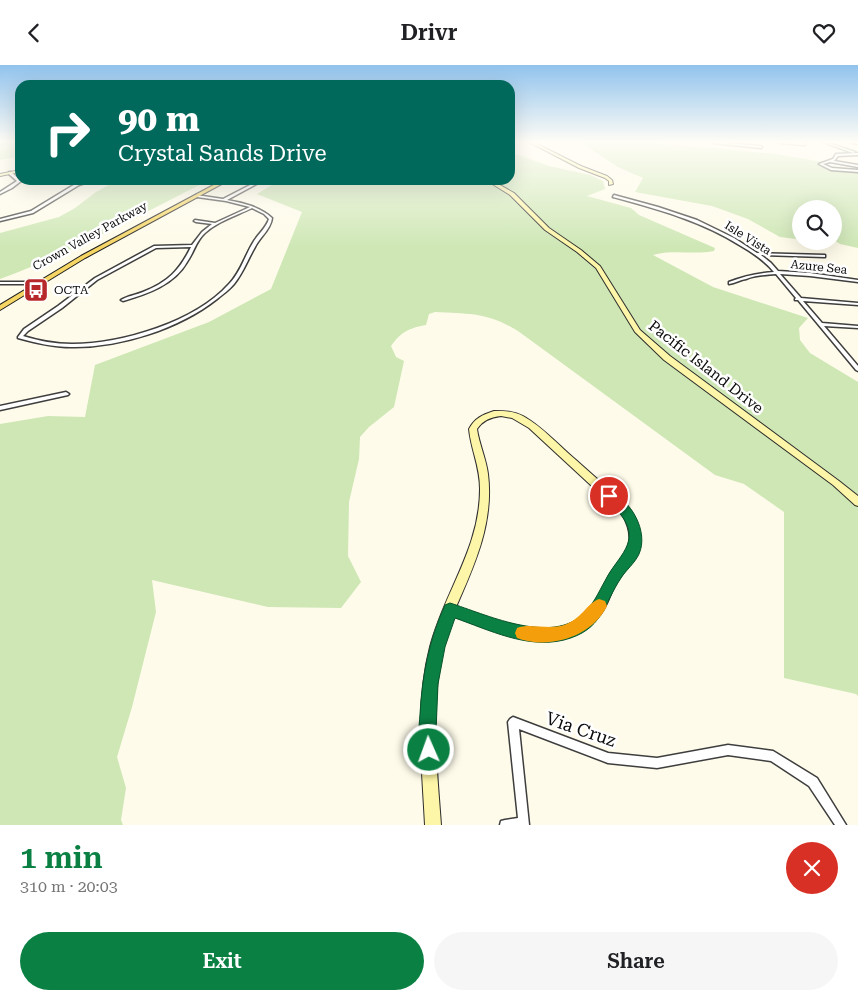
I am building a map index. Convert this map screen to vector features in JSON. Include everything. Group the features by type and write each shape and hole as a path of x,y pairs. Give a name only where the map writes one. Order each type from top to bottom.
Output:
{"main road":[{"path":"176,203 197,196 197,193 211,185"},
{"name":"Crown Valley Parkway","path":"30,283 95,245 211,185"},
{"name":"Crown Valley Parkway","path":"1,305 218,185"},
{"path":"1,305 30,286 30,283 38,281 62,267 72,265"}],"street":[{"path":"607,177 611,181 611,184"},
{"path":"0,193 15,185"},
{"path":"0,220 32,211 76,185"},
{"path":"224,200 252,185"},
{"name":"Pacific Island Drive","path":"496,185 512,195 546,229 598,267 631,323 644,339 836,483 858,502"},
{"path":"194,246 155,247 96,279 26,330 20,337 74,347 111,343 182,320 211,303 228,288 242,271 256,240 271,221 266,213 251,207 197,196"},
{"name":"Isle Vista","path":"614,196 692,218 730,237 757,254 777,272 797,299 821,324 858,369"},
{"path":"123,300 154,289 173,277 186,262 201,235 217,223 251,207"},
{"path":"196,221 217,223"},
{"path":"757,254 824,256"},
{"name":"Azure Sea","path":"731,283 756,273 777,272 858,281"},
{"path":"0,283 30,283"},
{"path":"797,299 858,304"},
{"path":"821,324 858,327"},
{"path":"849,360 858,360"},
{"path":"0,409 66,394"},
{"path":"433,825 427,731 430,684 437,647 450,610 477,540 482,521 484,477 474,429 481,419 490,415 505,413 521,418 619,505 633,523 635,541 633,552 615,574 598,609 584,623 564,632 541,635 517,632 450,610"},
{"name":"Via Cruz","path":"524,824 513,722 608,757 657,763 728,750 773,756 813,782 841,825"},
{"path":"505,825 524,824"}],"green space":[{"path":"515,177 595,177 603,181 605,189 587,196 631,208 639,215 715,248 714,251 706,252 668,252 653,255 713,287 808,318 799,328 800,340 810,353 858,382 858,696 784,678 784,512 744,484 715,475 518,331 487,317 435,312 429,314 426,325 406,331 391,346 396,357 404,361 394,407 369,427 360,437 359,459 349,502 348,556 361,582 341,608 268,607 152,580 156,612 117,757 126,788 121,820 123,825 0,825 0,424 48,416 85,417 95,365 209,322 271,289 302,212 257,194 272,185 515,185"},
{"path":"642,177 858,177 858,248 842,244 842,200 792,200 792,238 780,237 748,219 712,206 635,192"},
{"path":"109,185 199,185 80,245 0,279 0,233 59,217 75,208"}],"slow traffic":[{"path":"522,633 541,635 564,632 584,623 599,606"}],"place":[{"name":"OCTA","path":"36,290"}],"route":[{"path":"429,750 427,731 430,684 437,647 450,610 517,632 541,635 564,632 584,623 598,609 615,574 633,552 635,541 633,523 625,511 609,496"}]}
